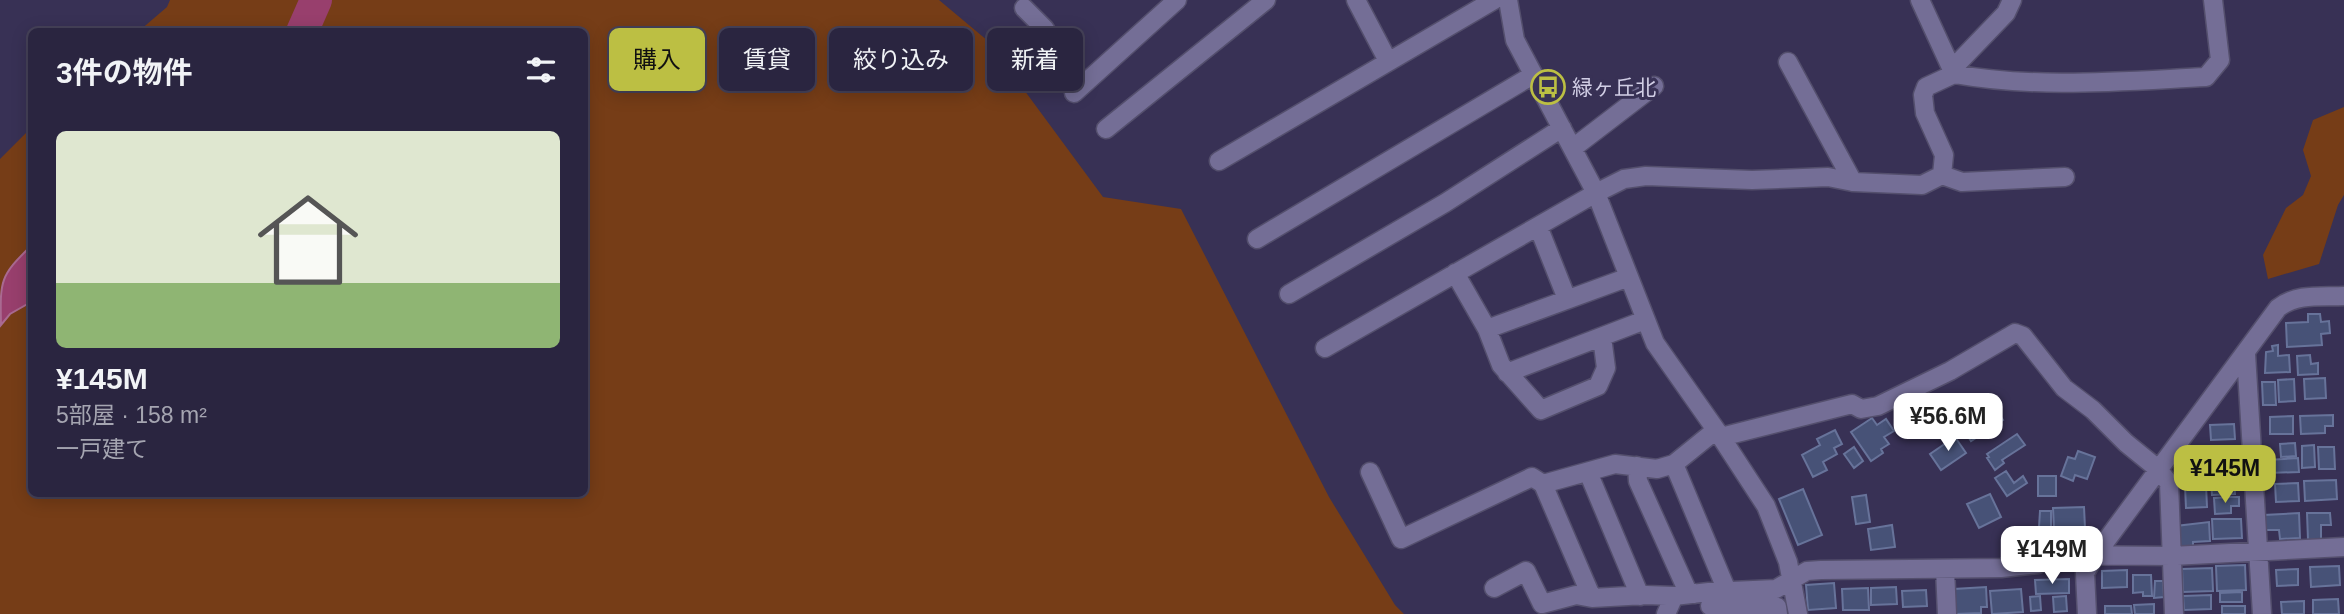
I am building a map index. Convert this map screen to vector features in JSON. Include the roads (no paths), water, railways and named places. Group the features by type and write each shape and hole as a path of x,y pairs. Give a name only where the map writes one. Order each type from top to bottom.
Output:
{"street":[{"path":"1074,93 1177,0"},
{"path":"1106,129 1266,0"},
{"path":"1356,0 1388,61"},
{"path":"1219,161 1495,0 1596,193 1655,343 1766,506 1783,547 1798,614"},
{"path":"1508,0 1515,40"},
{"path":"1920,0 1954,74"},
{"path":"1954,74 1957,64 2006,13 2012,0"},
{"path":"1942,175 1944,155 1925,113 1923,95 1926,87 1954,74 1986,80 2078,83 2206,77 2220,60 2213,0"},
{"path":"1023,3 1044,28"},
{"path":"1788,62 1853,182"},
{"path":"1257,239 1533,75"},
{"path":"1573,148 1654,86"},
{"path":"1289,294 1445,203 1562,128"},
{"path":"1325,348 1624,179 1646,176 1752,180 1828,177 1853,182 1922,185 1942,175 1962,182 2065,177"},
{"path":"1538,226 1567,299"},
{"path":"1455,273 1487,329 1501,365 1541,410 1598,386 1606,368 1602,337"},
{"path":"1487,329 1629,277"},
{"path":"2087,614 2085,573 2094,557 2278,308 2298,298 2344,296"},
{"path":"1507,373 1645,320"},
{"path":"1543,484 1615,464 1657,469 1674,464 1719,434 1852,404 1861,409 1878,406 1950,371 2015,333 2023,336 2064,388 2093,410 2126,443 2158,469 2169,483 2174,614"},
{"path":"2246,354 2262,614"},
{"path":"1674,464 1710,599"},
{"path":"1637,466 1639,481 1687,590 1710,599 1776,589 1807,571 2001,568 2038,564 2050,556 2060,555 2172,556 2344,547"},
{"path":"1370,471 1401,539 1532,477 1543,484 1592,598"},
{"path":"1588,471 1640,596"},
{"path":"1945,569 1947,614"},
{"path":"1494,588 1526,571 1542,604 1576,595 1592,598 1674,597 1769,605 1777,607 1777,614"},
{"path":"1666,614 1674,597"}],"waterway":[{"path":"304,28 316,0"}],"place":[{"name":"緑ヶ丘北","path":"1548,87"}]}
